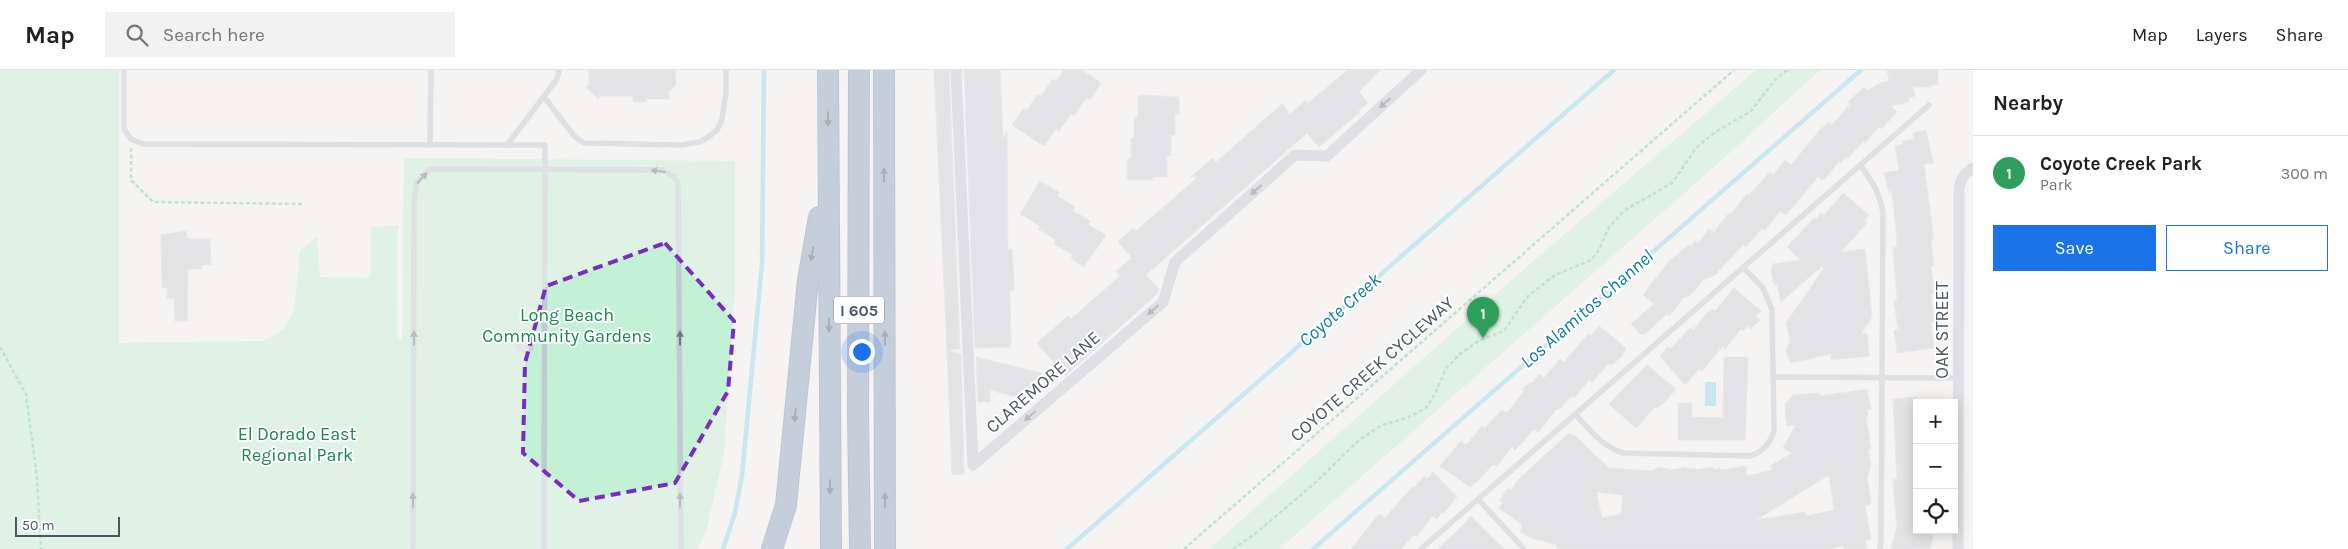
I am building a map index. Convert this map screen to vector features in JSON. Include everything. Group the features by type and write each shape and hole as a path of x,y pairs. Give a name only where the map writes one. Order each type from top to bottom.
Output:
{"highway":[{"name":"I 605","path":"828,70 831,549"},
{"name":"I 605","path":"848,70 850,549"},
{"name":"I 605","path":"859,70 858,415 860,549"},
{"name":"I 605","path":"884,70 885,549"},
{"path":"772,549 786,505 808,280 828,171"}],"street":[{"name":"CLAREMORE LANE","path":"956,70 973,465 1163,302 1175,262 1288,161 1295,155 1326,156 1421,70"},
{"name":"OAK STREET","path":"1958,549 1959,188 1960,181 1969,170"}],"lane":[{"path":"124,70 124,130 131,139 143,144 545,145 544,549"},
{"path":"430,145 431,70"},
{"path":"507,145 557,79 559,70"},
{"path":"544,97 574,137 584,143 690,144 707,138 717,130 724,108 726,70"},
{"path":"1421,549 1929,104"},
{"path":"1860,165 1875,185 1881,199 1883,213 1880,549"},
{"path":"413,549 414,200 417,182 430,169 663,170 674,177 678,184 681,549"},
{"path":"1575,414 1600,441 1612,450 1624,453 1750,456 1760,453 1772,439 1774,431 1772,310 1763,288 1743,267"},
{"path":"1774,377 1959,378"},
{"path":"1478,499 1524,549"}],"path":[{"name":"COYOTE CREEK CYCLEWAY","path":"1184,549 1734,70"},
{"path":"1233,549 1256,533 1316,482 1359,440 1382,425 1407,418 1426,408 1435,394 1446,368 1460,354 1480,340 1504,331 1527,297 1555,275 1591,260 1599,250 1610,226 1625,210 1672,182 1697,147 1714,133 1751,111 1775,80 1787,70"},
{"path":"131,139 131,180 153,202 302,204"},
{"path":"0,347 26,394 28,402 37,477 41,549"}],"highlighted area":[{"path":"665,243 734,321 728,391 675,483 579,501 523,453 525,363 546,286"}],"green space":[{"path":"0,70 119,70 119,343 264,341 284,329 294,310 300,250 317,237 320,277 370,278 371,227 398,225 397,339 402,340 404,158 735,161 735,291 724,454 706,532 697,549 0,549"},
{"path":"1756,70 1820,70 1714,167 1279,549 1209,549 1523,270"}],"water":[{"path":"1705,382 1716,382 1716,406 1705,406"}],"building":[{"path":"589,70 675,70 676,84 669,92 669,99 646,99 646,102 633,102 633,96 601,96 598,99 586,87 589,84"},
{"path":"934,70 949,70 960,349 947,350"},
{"path":"964,70 1000,70 1003,139 1007,132 1008,250 1012,249 1014,280 1014,291 1010,291 1011,347 975,348"},
{"path":"1064,70 1082,70 1101,83 1090,100 1086,98 1074,116 1071,114 1059,131 1056,129 1044,146 1012,125 1023,109 1026,111 1038,94 1041,96 1053,79 1056,81"},
{"path":"1348,70 1380,70 1359,92 1368,103 1358,111 1360,112 1319,147 1307,133 1146,275 1159,289 1158,293 1065,376 1037,343 1068,316 1071,319 1120,276 1116,271 1132,258 1118,242 1133,228 1136,231 1198,177 1191,177 1213,158 1216,162 1282,104 1290,114 1306,100 1308,103"},
{"path":"1887,70 1938,70 1938,85 1932,85 1932,87 1913,87 1915,96 1908,98 1909,102 1891,106 1897,112 1881,129 1879,127 1848,158 1846,157 1841,163 1839,161 1826,178 1822,180 1818,177 1786,215 1780,211 1765,230 1762,228 1746,247 1743,245 1715,275 1703,280 1693,292 1687,297 1685,296 1669,316 1667,314 1645,334 1640,334 1631,324 1654,304 1643,295 1669,261 1689,245 1691,247 1695,241 1698,243 1709,229 1714,232 1747,194 1753,191 1770,172 1773,175 1785,160 1791,165 1818,132 1829,122 1832,125 1850,104 1848,102 1864,87 1868,91 1877,84 1889,81"},
{"path":"1140,95 1179,97 1179,114 1175,114 1175,135 1171,135 1171,156 1167,156 1167,177 1153,177 1153,180 1129,180 1127,177 1127,160 1131,158 1131,139 1134,137 1134,120 1138,116 1138,97"},
{"path":"1926,130 1933,163 1924,164 1933,233 1933,240 1931,240 1934,266 1931,266 1934,294 1931,294 1934,322 1931,323 1934,348 1897,353 1894,330 1898,329 1894,301 1897,300 1893,247 1897,247 1897,239 1892,193 1891,190 1889,193 1884,173 1899,170 1895,146 1903,144 1902,141 1914,139 1913,133"},
{"path":"1040,181 1059,192 1057,196 1075,207 1072,210 1090,221 1088,225 1106,235 1084,267 1071,259 1073,255 1054,244 1056,240 1038,229 1040,226 1020,214"},
{"path":"1843,193 1869,215 1864,221 1867,223 1841,252 1865,249 1872,317 1861,333 1867,333 1869,356 1831,360 1831,354 1791,363 1786,352 1789,343 1791,344 1786,323 1824,268 1822,266 1781,302 1778,288 1773,282 1771,269 1773,264 1801,260 1787,247 1814,218 1816,219 1821,213 1824,215"},
{"path":"186,231 187,239 210,239 211,265 202,265 202,269 188,269 187,321 175,321 174,298 167,298 167,288 162,288 161,235"},
{"path":"1734,288 1761,311 1756,316 1760,320 1750,329 1748,326 1743,331 1741,329 1724,350 1724,345 1702,371 1699,369 1685,385 1660,356 1668,347 1670,349 1690,328 1693,330 1708,312 1712,309 1715,311"},
{"path":"1599,326 1626,348 1622,356 1613,364 1607,365 1592,383 1589,380 1575,397 1570,397 1538,432 1534,429 1515,450 1512,447 1497,466 1493,464 1470,487 1440,466 1461,441 1466,445 1482,426 1485,428 1502,410 1507,413 1524,391 1522,389 1532,383 1539,374 1544,378 1560,359 1564,362 1588,334 1590,336"},
{"path":"525,335 533,339 534,350 525,354 516,350 516,339"},
{"path":"947,350 961,354 964,474 952,475"},
{"path":"976,357 1041,373 1036,395 1026,392 1024,399 990,390 990,402 978,402"},
{"path":"1724,357 1748,357 1745,440 1678,440 1678,403 1692,403 1692,417 1723,418"},
{"path":"1647,365 1676,389 1663,404 1657,408 1655,407 1636,428 1609,404"},
{"path":"1867,389 1871,409 1867,410 1868,416 1866,416 1871,449 1868,449 1871,465 1867,477 1871,503 1865,506 1871,539 1865,540 1867,549 1844,549 1843,546 1829,549 1557,549 1557,545 1532,538 1520,532 1522,525 1499,508 1503,502 1500,500 1508,488 1511,490 1520,478 1568,434 1574,435 1609,468 1651,471 1659,467 1671,470 1687,467 1687,469 1695,468 1695,470 1713,467 1714,470 1720,468 1721,470 1746,466 1747,476 1773,470 1770,466 1792,453 1783,448 1796,425 1787,426 1785,404 1793,395 1820,393 1820,396","holes":["1829,475 1834,510 1806,516 1805,512 1756,520","1596,492 1623,495 1621,514 1602,518"]},
{"path":"1917,397 1917,399 1913,399 1913,534 1933,536 1930,549 1891,549 1897,526 1893,487 1894,479 1897,479 1893,399"},
{"path":"1433,472 1457,497 1444,513 1442,512 1437,519 1433,516 1417,536 1413,535 1402,549 1351,549 1379,514 1385,518 1412,487 1414,488 1424,476 1427,479"},
{"path":"1471,516 1504,549 1438,549 1464,524"}],"waterway":[{"path":"723,549 735,513 742,475 762,264 764,70"},
{"name":"Coyote Creek","path":"1067,549 1614,70"},
{"name":"Los Alamitos Channel","path":"1313,549 1861,70"}],"place":[{"name":"Coyote Creek Park","path":"1483,338"}],"park label":[{"name":"Long Beach Community Gardens","path":"567,325"},
{"name":"El Dorado East Regional Park","path":"297,444"}]}
